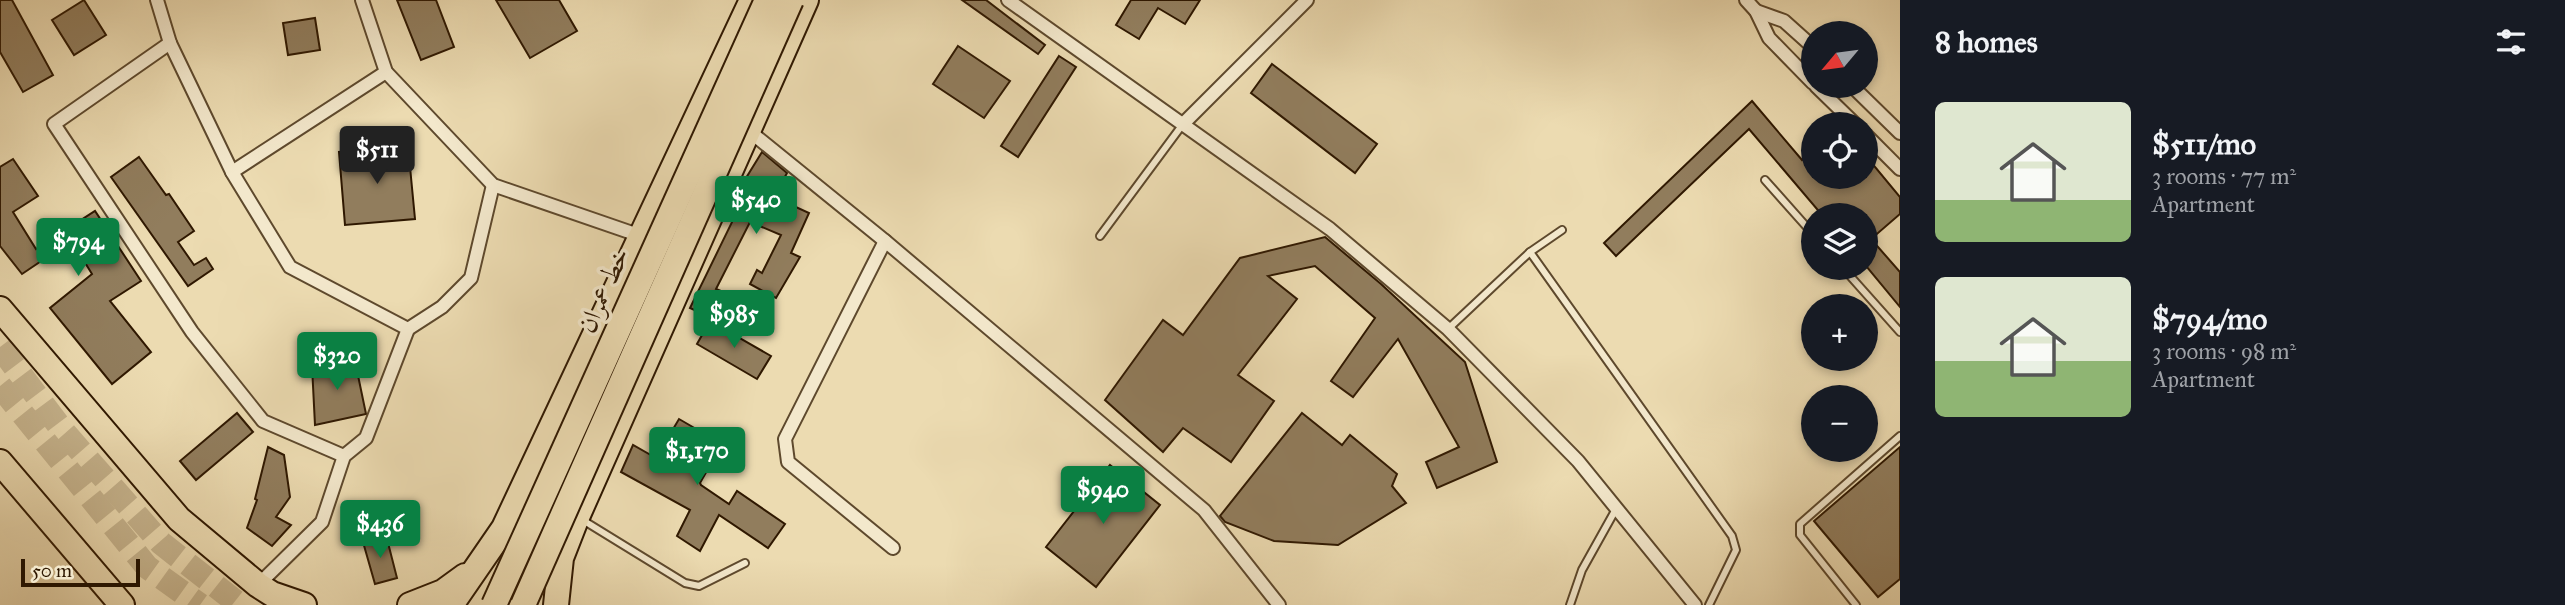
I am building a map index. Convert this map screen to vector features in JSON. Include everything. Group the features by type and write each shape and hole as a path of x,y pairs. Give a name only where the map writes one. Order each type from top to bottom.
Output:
{"highway":[{"path":"451,605 504,528 752,0"},
{"name":"خط عمران","path":"494,605 767,0"},
{"name":"خط عمران","path":"523,605 790,0"},
{"path":"556,605 561,558 577,517 806,0"},
{"path":"0,309 179,520 258,585 272,594 304,605"},
{"path":"0,462 122,605"},
{"path":"504,528 503,555 517,574 541,572 561,558"},
{"path":"410,605 443,592 477,567"}],"street":[{"path":"157,0 170,43 232,172 290,267 408,329"},
{"path":"362,0 386,72 493,185 640,236"},
{"path":"1008,0 1331,229 1448,329 1578,461 1695,605"},
{"path":"1184,124 1307,0"},
{"path":"1746,0 1756,11 1769,38 1801,71"},
{"path":"1756,11 1784,21 1801,36"},
{"path":"170,43 54,124 192,332 263,421 344,456"},
{"path":"232,172 386,72"},
{"path":"1828,98 1843,112"},
{"path":"1864,98 1900,133"},
{"path":"748,130 885,241 1204,510 1279,605"},
{"path":"1878,147 1900,169"},
{"path":"258,585 321,522 344,456 366,438 408,329 442,307 471,278 493,185"},
{"path":"885,241 785,439 788,462 893,548"}],"lane":[{"path":"1100,236 1184,124"},
{"path":"1765,180 1801,220"},
{"path":"1448,329 1530,253 1562,230"},
{"path":"1530,253 1732,536 1736,550 1709,605"},
{"path":"1854,280 1900,332"},
{"path":"1856,605 1800,535 1800,524 1900,436"},
{"path":"1570,605 1582,570 1616,509"},
{"path":"577,517 685,583 699,586 745,563"}],"building":[{"path":"0,0 12,0 53,75 23,92 0,52"},
{"path":"84,0 106,35 74,55 52,20"},
{"path":"397,0 436,0 454,47 421,60"},
{"path":"496,0 559,0 577,31 530,58"},
{"path":"962,0 986,0 1045,45 1038,54"},
{"path":"1131,0 1200,0 1185,24 1158,8 1139,39 1116,25"},
{"path":"315,18 320,50 288,55 283,23"},
{"path":"958,46 1010,81 984,118 933,84"},
{"path":"1059,56 1076,67 1018,157 1001,146"},
{"path":"1272,64 1377,144 1355,173 1251,93"},
{"path":"1752,101 1801,159 1801,189 1878,189 1878,170 1900,197 1900,214 1878,233 1878,203 1812,203 1749,129 1616,256 1604,243"},
{"path":"408,146 415,219 345,225 339,152"},
{"path":"762,152 787,173 774,197 809,213 791,253 800,257 776,298 750,284 757,270 762,273 781,235 750,222 716,289 726,293 714,319 690,308 735,216 731,214 746,178"},
{"path":"139,157 194,231 178,242 194,265 206,258 213,269 188,286 111,177"},
{"path":"13,159 38,196 13,212 36,249 95,211 141,281 110,301 151,352 112,384 50,308 92,274 76,248 64,257 59,249 22,274 0,246 0,167"},
{"path":"1325,237 1381,284 1465,362 1497,462 1437,488 1426,462 1459,447 1398,339 1353,397 1331,381 1375,318 1315,266 1268,276 1297,299 1238,375 1274,401 1231,462 1183,428 1163,452 1105,400 1163,320 1183,335 1240,258"},
{"path":"1878,247 1900,272 1900,307 1878,280"},
{"path":"710,321 771,356 757,379 697,344"},
{"path":"355,361 366,414 315,425 312,366"},
{"path":"237,413 253,432 196,480 180,461"},
{"path":"1302,413 1342,445 1350,435 1397,474 1392,486 1406,503 1338,545 1274,541 1225,522 1220,516"},
{"path":"679,419 722,444 701,485 729,504 737,491 785,524 768,548 719,515 700,551 677,536 690,510 621,472 633,445 656,458"},
{"path":"268,447 284,455 290,497 276,517 291,525 272,546 247,528 257,500 255,499"},
{"path":"1900,447 1900,579 1878,597 1814,521"},
{"path":"1110,465 1160,505 1096,587 1046,547"},
{"path":"386,535 397,578 375,584 363,542"}],"tunnel":[{"path":"0,347 63,431 161,543 240,605"},
{"path":"0,386 147,567 200,605"}]}
